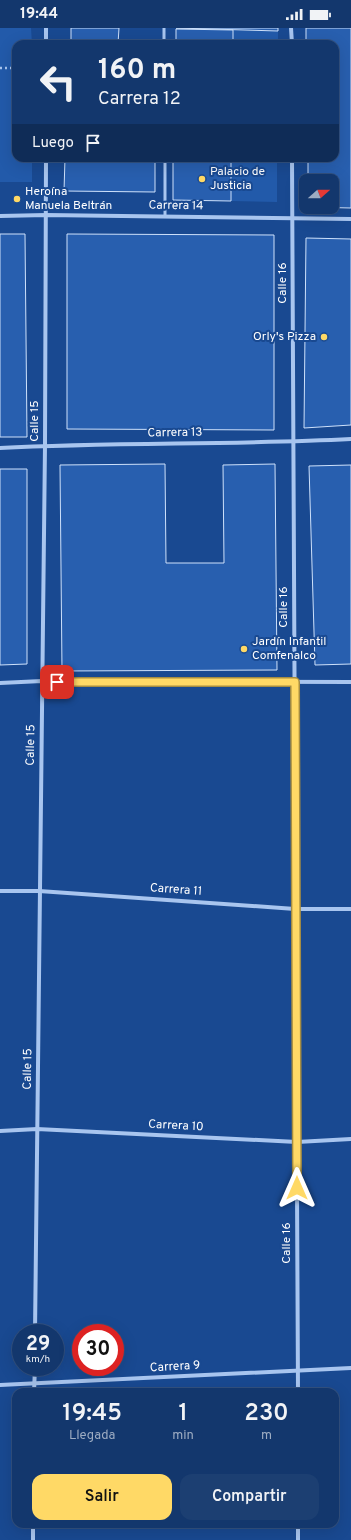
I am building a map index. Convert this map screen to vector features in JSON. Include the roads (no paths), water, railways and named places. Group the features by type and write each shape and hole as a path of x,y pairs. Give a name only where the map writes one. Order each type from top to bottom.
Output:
{"street":[{"path":"46,28 46,40"},
{"path":"292,28 292,40"},
{"name":"Calle 15","path":"35,1324 45,445 46,162"},
{"name":"Calle 16","path":"292,162 298,1388"},
{"name":"Carrera 14","path":"0,216 165,216 351,219"},
{"name":"Carrera 13","path":"0,448 45,445 293,442 351,439"},
{"path":"0,683 351,682"},
{"name":"Carrera 11","path":"0,891 39,891 295,909 351,909"},
{"name":"Carrera 10","path":"0,1131 37,1129 297,1142 351,1139"},
{"name":"Carrera 9","path":"0,1386 351,1368"},
{"path":"34,1376 34,1388"},
{"path":"33,1528 33,1540"},
{"path":"298,1528 298,1540"}],"lane":[{"path":"164,28 164,40"},
{"path":"165,162 165,216"}],"place":[{"name":"Palacio de Justicia","path":"202,179"},
{"name":"Heroína Manuela Beltrán","path":"17,199"},
{"name":"Orly's Pizza","path":"324,337"},
{"name":"Jardín Infantil Comfenalco","path":"244,649"}]}
